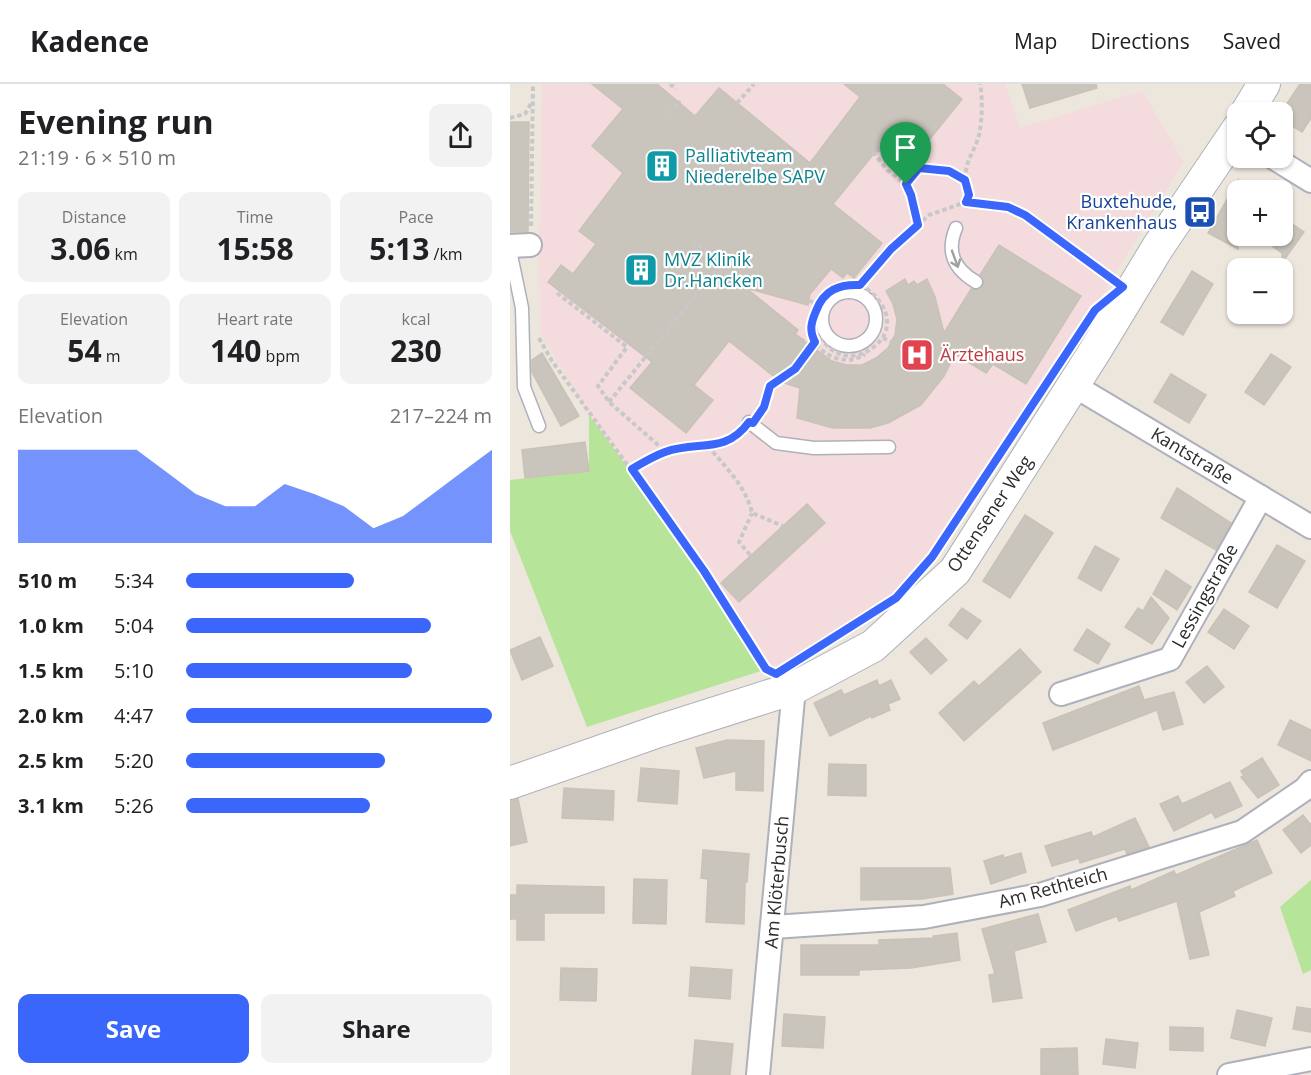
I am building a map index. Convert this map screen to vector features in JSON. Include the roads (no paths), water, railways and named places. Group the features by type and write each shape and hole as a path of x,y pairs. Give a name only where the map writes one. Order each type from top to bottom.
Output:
{"street":[{"name":"Ottensener Weg","path":"1254,102 1264,84"},
{"name":"Ottensener Weg","path":"510,783 658,731 873,646 955,571 1158,247 1227,145"},
{"path":"1290,168 1311,181"},
{"name":"Kantstraße","path":"1073,385 1311,527"},
{"name":"Lessingstraße","path":"1061,694 1170,659 1261,497"},
{"name":"Am Klöterbusch","path":"758,1075 773,927 785,681"},
{"name":"Am Rethteich","path":"773,927 924,916 1040,896 1242,832 1305,789 1311,782"},
{"path":"1229,1075 1311,1059"}],"lane":[{"path":"956,228 951,246 952,258 958,269 976,282"},
{"path":"517,247 522,308 524,387 539,426"},
{"path":"849,293 867,300 873,308 876,322 867,339 858,345 849,346 831,339 822,321 831,299 849,293"},
{"path":"751,423 776,442 814,448 890,447"}],"place":[{"name":"Palliativteam Niederelbe SAPV","path":"662,166"},
{"name":"Buxtehude, Krankenhaus","path":"1200,212"},
{"name":"MVZ Klinik Dr.Hancken","path":"641,270"},
{"name":"Ärztehaus","path":"917,355"}]}
